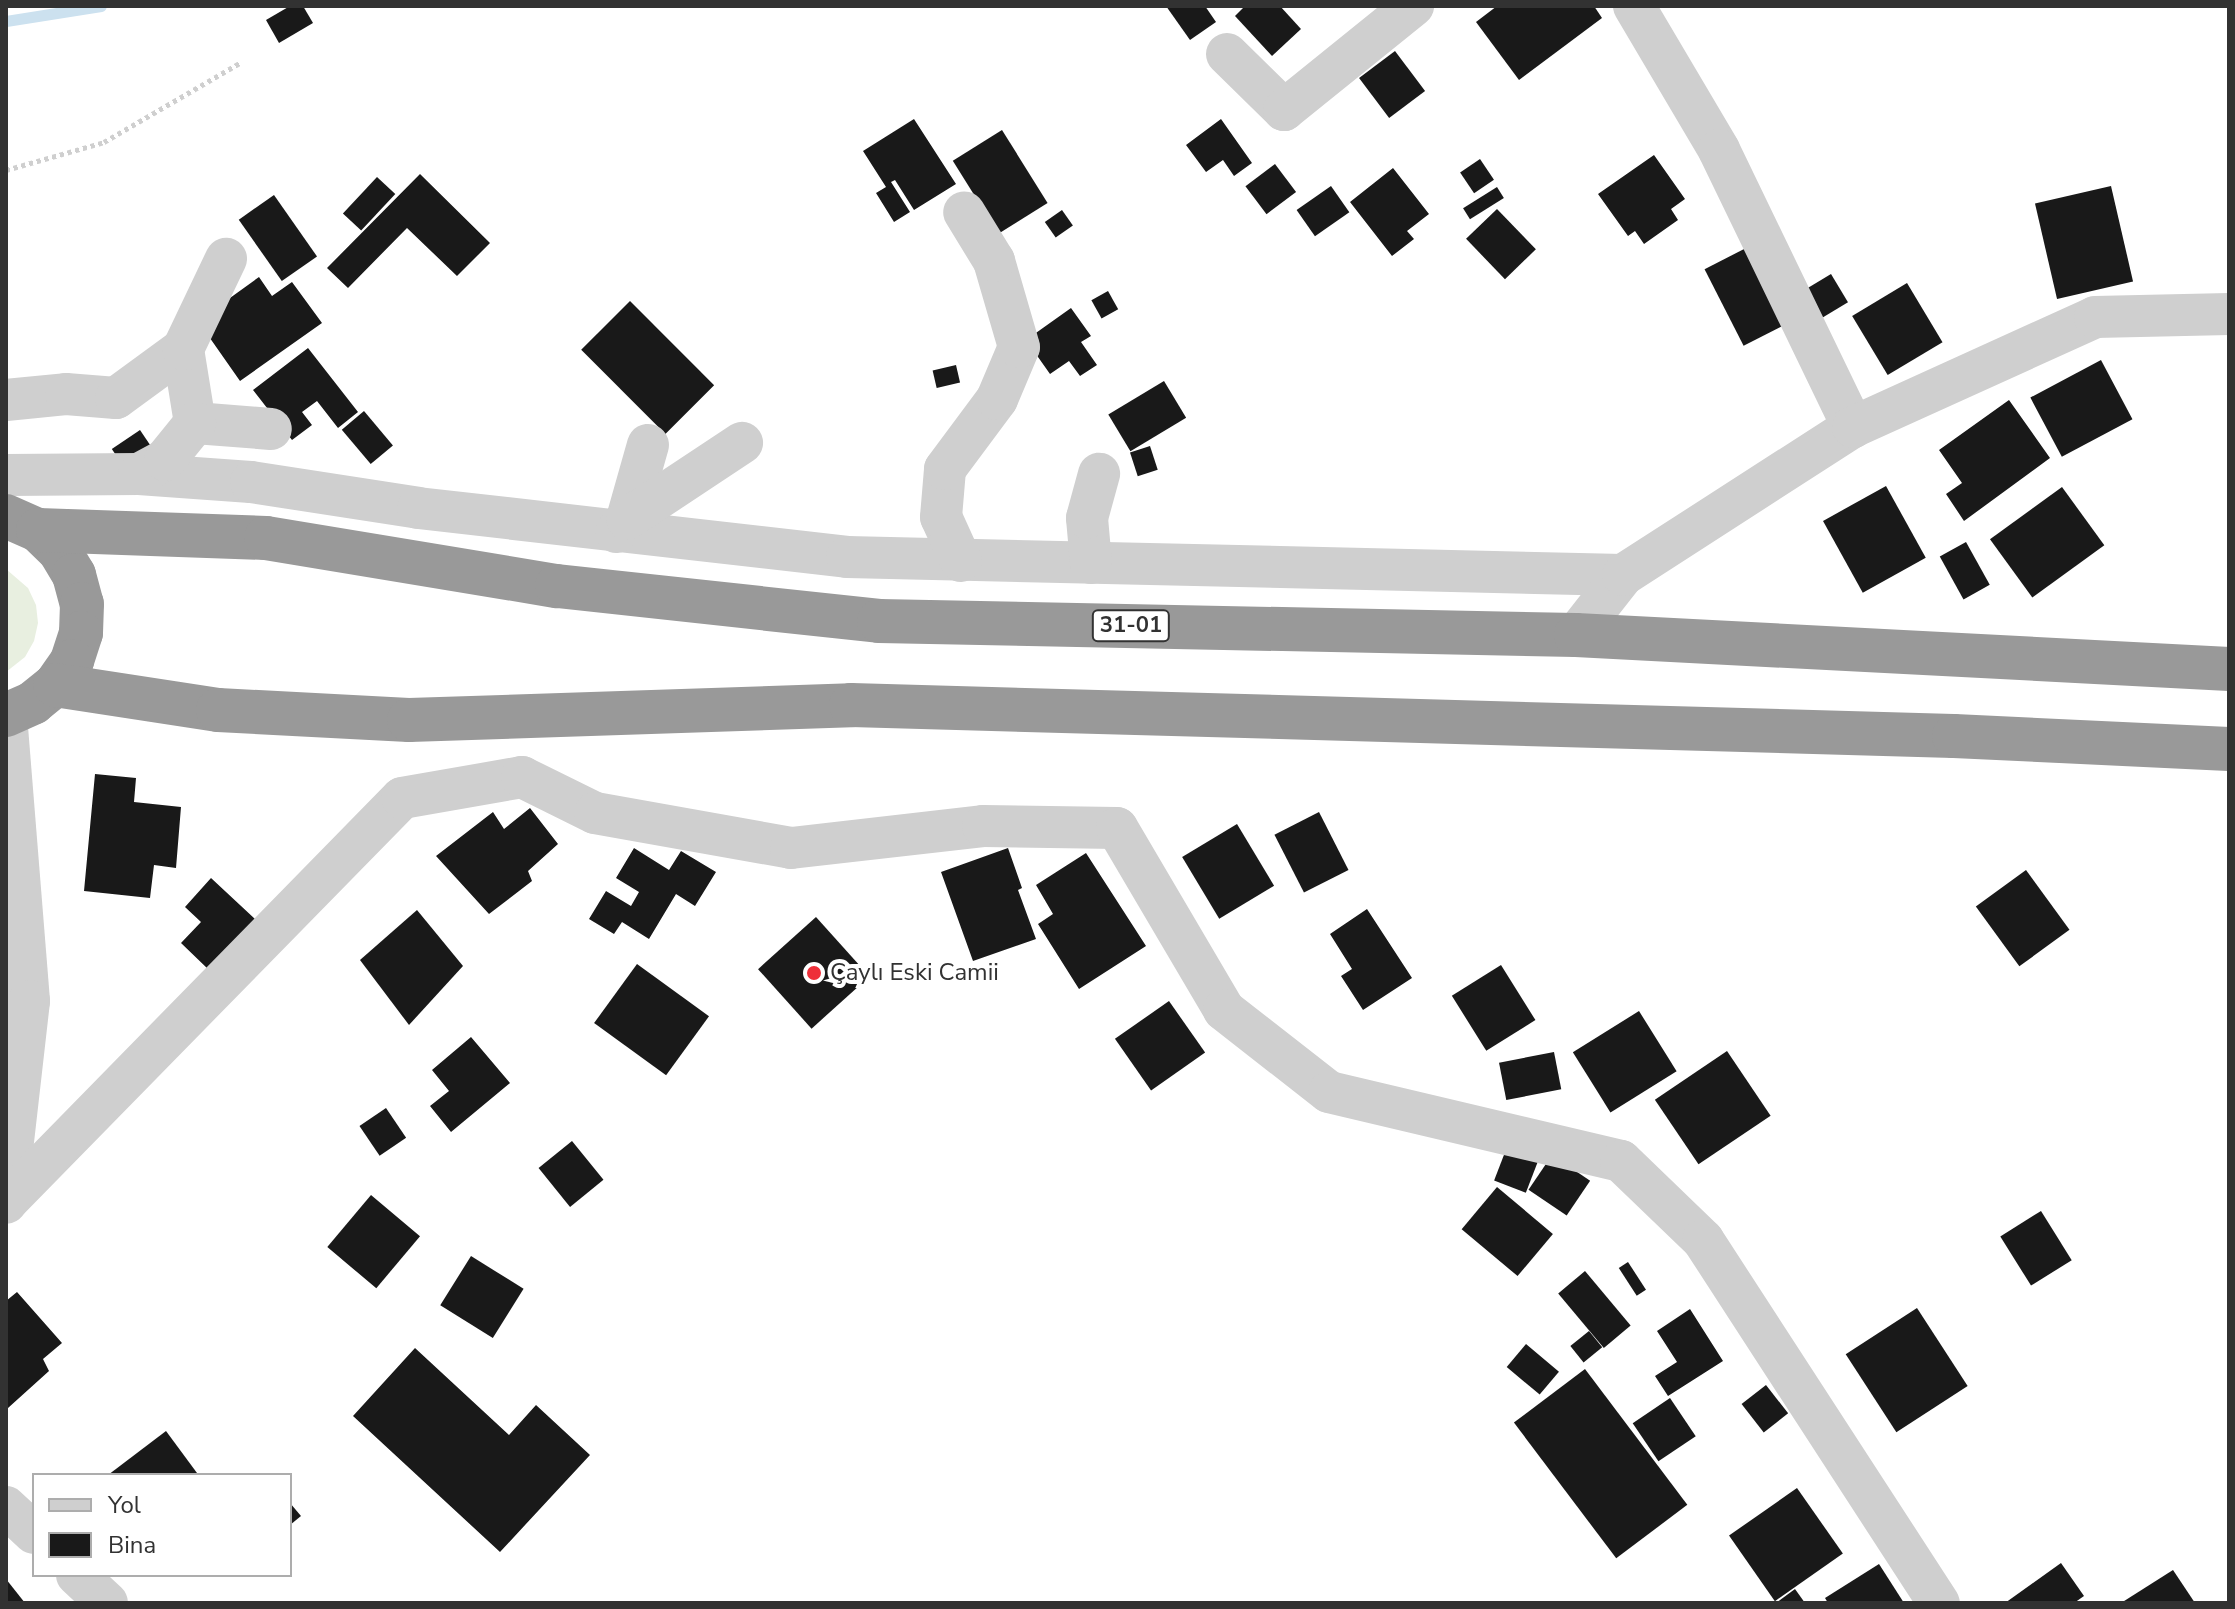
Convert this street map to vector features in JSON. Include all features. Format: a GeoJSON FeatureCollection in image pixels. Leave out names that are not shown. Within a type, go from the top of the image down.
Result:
{"type":"FeatureCollection","features":[{"type":"Feature","properties":{"kind":"highway","name":"31-01"},"geometry":{"type":"LineString","coordinates":[[22,523],[266,538],[557,586],[879,621],[1576,635],[2229,669]]}},
{"type":"Feature","properties":{"kind":"highway"},"geometry":{"type":"LineString","coordinates":[[6,715],[33,703],[55,685],[77,647],[82,604],[74,575],[59,550],[22,523]]}},
{"type":"Feature","properties":{"kind":"highway"},"geometry":{"type":"LineString","coordinates":[[55,685],[218,710],[409,720],[851,705],[1954,736],[2229,749]]}},
{"type":"Feature","properties":{"kind":"street"},"geometry":{"type":"LineString","coordinates":[[1227,54],[1284,110],[1413,6]]}},
{"type":"Feature","properties":{"kind":"street"},"geometry":{"type":"LineString","coordinates":[[1634,6],[1719,150],[1853,427]]}},
{"type":"Feature","properties":{"kind":"street"},"geometry":{"type":"LineString","coordinates":[[961,561],[941,517],[945,469],[997,399],[1019,347],[994,261],[964,212]]}},
{"type":"Feature","properties":{"kind":"street"},"geometry":{"type":"LineString","coordinates":[[6,400],[66,394],[116,398],[183,349],[226,259]]}},
{"type":"Feature","properties":{"kind":"street"},"geometry":{"type":"LineString","coordinates":[[1576,635],[1623,575],[1853,427],[2095,317],[2229,314]]}},
{"type":"Feature","properties":{"kind":"street"},"geometry":{"type":"LineString","coordinates":[[139,474],[165,460],[195,423],[183,349]]}},
{"type":"Feature","properties":{"kind":"street"},"geometry":{"type":"LineString","coordinates":[[195,423],[271,429]]}},
{"type":"Feature","properties":{"kind":"street"},"geometry":{"type":"LineString","coordinates":[[622,525],[742,443]]}},
{"type":"Feature","properties":{"kind":"street"},"geometry":{"type":"LineString","coordinates":[[622,525],[648,445]]}},
{"type":"Feature","properties":{"kind":"street"},"geometry":{"type":"LineString","coordinates":[[6,475],[139,474],[251,482],[418,508],[622,525],[847,557],[1623,575]]}},
{"type":"Feature","properties":{"kind":"street"},"geometry":{"type":"LineString","coordinates":[[1091,563],[1087,518],[1099,474]]}},
{"type":"Feature","properties":{"kind":"street"},"geometry":{"type":"LineString","coordinates":[[6,715],[29,1001],[8,1201]]}},
{"type":"Feature","properties":{"kind":"street"},"geometry":{"type":"LineString","coordinates":[[8,1201],[402,798],[522,777],[595,813],[791,848],[983,826],[1117,828],[1224,1010],[1329,1092],[1621,1161],[1703,1240],[1939,1603]]}},
{"type":"Feature","properties":{"kind":"street"},"geometry":{"type":"LineString","coordinates":[[6,1507],[32,1531]]}},
{"type":"Feature","properties":{"kind":"street"},"geometry":{"type":"LineString","coordinates":[[79,1577],[107,1603]]}},
{"type":"Feature","properties":{"kind":"path"},"geometry":{"type":"LineString","coordinates":[[6,170],[104,142],[240,63]]}},
{"type":"Feature","properties":{"kind":"green space"},"geometry":{"type":"Polygon","coordinates":[[[6,569],[28,588],[36,605],[38,623],[34,641],[25,657],[6,672],[6,569]]]}},
{"type":"Feature","properties":{"kind":"building"},"geometry":{"type":"Polygon","coordinates":[[[290,6],[303,6],[313,23],[279,43],[266,20],[290,6]]]}},
{"type":"Feature","properties":{"kind":"building"},"geometry":{"type":"Polygon","coordinates":[[[1166,6],[1205,6],[1216,22],[1190,40],[1166,6]]]}},
{"type":"Feature","properties":{"kind":"building"},"geometry":{"type":"Polygon","coordinates":[[[1245,6],[1280,6],[1301,29],[1272,56],[1235,16],[1245,6]]]}},
{"type":"Feature","properties":{"kind":"building"},"geometry":{"type":"Polygon","coordinates":[[[1497,6],[1594,6],[1602,18],[1519,80],[1476,22],[1497,6]]]}},
{"type":"Feature","properties":{"kind":"building"},"geometry":{"type":"Polygon","coordinates":[[[1395,51],[1425,91],[1389,118],[1359,78],[1395,51]]]}},
{"type":"Feature","properties":{"kind":"building"},"geometry":{"type":"Polygon","coordinates":[[[914,119],[956,184],[914,210],[895,180],[891,182],[910,212],[894,222],[876,193],[886,187],[863,151],[914,119]]]}},
{"type":"Feature","properties":{"kind":"building"},"geometry":{"type":"Polygon","coordinates":[[[1221,119],[1252,163],[1234,176],[1223,160],[1206,172],[1186,145],[1221,119]]]}},
{"type":"Feature","properties":{"kind":"building"},"geometry":{"type":"Polygon","coordinates":[[[1002,130],[1048,203],[998,234],[953,161],[1002,130]]]}},
{"type":"Feature","properties":{"kind":"building"},"geometry":{"type":"Polygon","coordinates":[[[1654,155],[1685,199],[1671,209],[1678,220],[1644,244],[1635,231],[1628,236],[1598,194],[1654,155]]]}},
{"type":"Feature","properties":{"kind":"building"},"geometry":{"type":"Polygon","coordinates":[[[1480,159],[1494,180],[1474,193],[1460,172],[1480,159]]]}},
{"type":"Feature","properties":{"kind":"building"},"geometry":{"type":"Polygon","coordinates":[[[1275,164],[1296,192],[1267,214],[1245,186],[1275,164]]]}},
{"type":"Feature","properties":{"kind":"building"},"geometry":{"type":"Polygon","coordinates":[[[1393,168],[1429,214],[1407,231],[1414,239],[1392,256],[1350,202],[1393,168]]]}},
{"type":"Feature","properties":{"kind":"building"},"geometry":{"type":"Polygon","coordinates":[[[420,174],[490,243],[457,276],[407,228],[348,288],[327,268],[420,174]]]}},
{"type":"Feature","properties":{"kind":"building"},"geometry":{"type":"Polygon","coordinates":[[[377,177],[395,194],[361,231],[343,214],[377,177]]]}},
{"type":"Feature","properties":{"kind":"building"},"geometry":{"type":"Polygon","coordinates":[[[1331,186],[1349,212],[1315,236],[1297,210],[1331,186]]]}},
{"type":"Feature","properties":{"kind":"building"},"geometry":{"type":"Polygon","coordinates":[[[2111,186],[2133,281],[2057,299],[2035,204],[2111,186]]]}},
{"type":"Feature","properties":{"kind":"building"},"geometry":{"type":"Polygon","coordinates":[[[1497,187],[1504,198],[1470,219],[1463,208],[1497,187]]]}},
{"type":"Feature","properties":{"kind":"building"},"geometry":{"type":"Polygon","coordinates":[[[274,195],[317,256],[282,281],[239,220],[274,195]]]}},
{"type":"Feature","properties":{"kind":"building"},"geometry":{"type":"Polygon","coordinates":[[[1497,209],[1536,249],[1505,279],[1466,239],[1497,209]]]}},
{"type":"Feature","properties":{"kind":"building"},"geometry":{"type":"Polygon","coordinates":[[[1062,210],[1073,226],[1056,238],[1045,222],[1062,210]]]}},
{"type":"Feature","properties":{"kind":"building"},"geometry":{"type":"Polygon","coordinates":[[[1750,246],[1789,323],[1744,346],[1705,269],[1750,246]]]}},
{"type":"Feature","properties":{"kind":"building"},"geometry":{"type":"Polygon","coordinates":[[[1831,274],[1848,302],[1821,318],[1804,290],[1831,274]]]}},
{"type":"Feature","properties":{"kind":"building"},"geometry":{"type":"Polygon","coordinates":[[[259,277],[272,296],[292,282],[322,323],[240,381],[198,321],[259,277]]]}},
{"type":"Feature","properties":{"kind":"building"},"geometry":{"type":"Polygon","coordinates":[[[1907,283],[1943,342],[1888,375],[1852,316],[1907,283]]]}},
{"type":"Feature","properties":{"kind":"building"},"geometry":{"type":"Polygon","coordinates":[[[1108,291],[1118,309],[1102,319],[1091,300],[1108,291]]]}},
{"type":"Feature","properties":{"kind":"building"},"geometry":{"type":"Polygon","coordinates":[[[630,301],[714,385],[665,434],[581,350],[630,301]]]}},
{"type":"Feature","properties":{"kind":"building"},"geometry":{"type":"Polygon","coordinates":[[[1071,308],[1091,336],[1081,342],[1097,365],[1080,376],[1069,361],[1050,374],[1026,340],[1071,308]]]}},
{"type":"Feature","properties":{"kind":"building"},"geometry":{"type":"Polygon","coordinates":[[[308,348],[358,412],[338,428],[317,401],[302,412],[312,425],[292,440],[253,390],[308,348]]]}},
{"type":"Feature","properties":{"kind":"building"},"geometry":{"type":"Polygon","coordinates":[[[2101,360],[2132,419],[2062,457],[2030,398],[2101,360]]]}},
{"type":"Feature","properties":{"kind":"building"},"geometry":{"type":"Polygon","coordinates":[[[956,365],[960,383],[937,388],[933,370],[956,365]]]}},
{"type":"Feature","properties":{"kind":"building"},"geometry":{"type":"Polygon","coordinates":[[[1164,381],[1186,418],[1130,451],[1108,414],[1164,381]]]}},
{"type":"Feature","properties":{"kind":"building"},"geometry":{"type":"Polygon","coordinates":[[[2009,400],[2050,458],[1964,521],[1946,494],[1962,483],[1939,450],[2009,400]]]}},
{"type":"Feature","properties":{"kind":"building"},"geometry":{"type":"Polygon","coordinates":[[[364,411],[393,445],[371,464],[342,430],[364,411]]]}},
{"type":"Feature","properties":{"kind":"building"},"geometry":{"type":"Polygon","coordinates":[[[140,430],[152,448],[124,467],[112,449],[140,430]]]}},
{"type":"Feature","properties":{"kind":"building"},"geometry":{"type":"Polygon","coordinates":[[[1150,446],[1158,470],[1138,476],[1130,452],[1150,446]]]}},
{"type":"Feature","properties":{"kind":"building"},"geometry":{"type":"Polygon","coordinates":[[[1886,486],[1926,558],[1863,593],[1823,521],[1886,486]]]}},
{"type":"Feature","properties":{"kind":"building"},"geometry":{"type":"Polygon","coordinates":[[[2062,487],[2104,545],[2032,598],[1990,539],[2062,487]]]}},
{"type":"Feature","properties":{"kind":"building"},"geometry":{"type":"Polygon","coordinates":[[[1966,542],[1990,585],[1964,599],[1940,557],[1966,542]]]}},
{"type":"Feature","properties":{"kind":"building"},"geometry":{"type":"Polygon","coordinates":[[[95,774],[136,778],[134,802],[181,807],[176,868],[154,865],[150,898],[84,891],[95,774]]]}},
{"type":"Feature","properties":{"kind":"building"},"geometry":{"type":"Polygon","coordinates":[[[530,808],[558,844],[528,871],[532,881],[489,914],[436,856],[493,812],[504,829],[530,808]]]}},
{"type":"Feature","properties":{"kind":"building"},"geometry":{"type":"Polygon","coordinates":[[[1319,812],[1349,870],[1304,893],[1274,835],[1319,812]]]}},
{"type":"Feature","properties":{"kind":"building"},"geometry":{"type":"Polygon","coordinates":[[[1237,824],[1274,886],[1219,919],[1182,857],[1237,824]]]}},
{"type":"Feature","properties":{"kind":"building"},"geometry":{"type":"Polygon","coordinates":[[[634,848],[669,870],[681,851],[716,872],[695,906],[676,894],[649,939],[622,922],[614,934],[589,919],[606,891],[631,906],[639,892],[616,878],[634,848]]]}},
{"type":"Feature","properties":{"kind":"building"},"geometry":{"type":"Polygon","coordinates":[[[1008,848],[1022,888],[1018,890],[1036,939],[973,961],[941,872],[1008,848]]]}},
{"type":"Feature","properties":{"kind":"building"},"geometry":{"type":"Polygon","coordinates":[[[1086,853],[1146,946],[1079,989],[1038,924],[1053,914],[1036,885],[1086,853]]]}},
{"type":"Feature","properties":{"kind":"building"},"geometry":{"type":"Polygon","coordinates":[[[2026,870],[2069,930],[2019,966],[1976,906],[2026,870]]]}},
{"type":"Feature","properties":{"kind":"building"},"geometry":{"type":"Polygon","coordinates":[[[211,878],[255,919],[209,970],[181,943],[201,922],[185,907],[211,878]]]}},
{"type":"Feature","properties":{"kind":"building"},"geometry":{"type":"Polygon","coordinates":[[[1367,909],[1412,978],[1363,1010],[1341,976],[1352,969],[1330,934],[1367,909]]]}},
{"type":"Feature","properties":{"kind":"building"},"geometry":{"type":"Polygon","coordinates":[[[417,910],[463,966],[409,1025],[360,960],[417,910]]]}},
{"type":"Feature","properties":{"kind":"building","name":"Çaylı Eski Camii"},"geometry":{"type":"Polygon","coordinates":[[[816,917],[870,976],[812,1029],[758,969],[816,917]]]}},
{"type":"Feature","properties":{"kind":"building"},"geometry":{"type":"Polygon","coordinates":[[[637,964],[709,1016],[666,1075],[594,1023],[637,964]]]}},
{"type":"Feature","properties":{"kind":"building"},"geometry":{"type":"Polygon","coordinates":[[[1501,965],[1535,1020],[1486,1051],[1452,996],[1501,965]]]}},
{"type":"Feature","properties":{"kind":"building"},"geometry":{"type":"Polygon","coordinates":[[[1169,1001],[1205,1053],[1151,1090],[1115,1039],[1169,1001]]]}},
{"type":"Feature","properties":{"kind":"building"},"geometry":{"type":"Polygon","coordinates":[[[1639,1011],[1677,1071],[1610,1113],[1573,1052],[1639,1011]]]}},
{"type":"Feature","properties":{"kind":"building"},"geometry":{"type":"Polygon","coordinates":[[[471,1037],[510,1083],[451,1132],[430,1106],[449,1091],[432,1070],[471,1037]]]}},
{"type":"Feature","properties":{"kind":"building"},"geometry":{"type":"Polygon","coordinates":[[[1727,1051],[1771,1116],[1698,1164],[1655,1100],[1727,1051]]]}},
{"type":"Feature","properties":{"kind":"building"},"geometry":{"type":"Polygon","coordinates":[[[1554,1052],[1561,1089],[1506,1100],[1499,1063],[1554,1052]]]}},
{"type":"Feature","properties":{"kind":"building"},"geometry":{"type":"Polygon","coordinates":[[[386,1108],[406,1138],[380,1156],[359,1126],[386,1108]]]}},
{"type":"Feature","properties":{"kind":"building"},"geometry":{"type":"Polygon","coordinates":[[[572,1141],[603,1180],[570,1207],[539,1168],[572,1141]]]}},
{"type":"Feature","properties":{"kind":"building"},"geometry":{"type":"Polygon","coordinates":[[[1507,1147],[1539,1159],[1526,1193],[1494,1181],[1507,1147]]]}},
{"type":"Feature","properties":{"kind":"building"},"geometry":{"type":"Polygon","coordinates":[[[1552,1155],[1590,1181],[1567,1216],[1529,1190],[1552,1155]]]}},
{"type":"Feature","properties":{"kind":"building"},"geometry":{"type":"Polygon","coordinates":[[[1497,1187],[1553,1234],[1518,1276],[1462,1229],[1497,1187]]]}},
{"type":"Feature","properties":{"kind":"building"},"geometry":{"type":"Polygon","coordinates":[[[371,1195],[420,1236],[376,1288],[327,1247],[371,1195]]]}},
{"type":"Feature","properties":{"kind":"building"},"geometry":{"type":"Polygon","coordinates":[[[2041,1211],[2072,1260],[2031,1286],[2000,1236],[2041,1211]]]}},
{"type":"Feature","properties":{"kind":"building"},"geometry":{"type":"Polygon","coordinates":[[[471,1256],[524,1289],[493,1338],[440,1305],[471,1256]]]}},
{"type":"Feature","properties":{"kind":"building"},"geometry":{"type":"Polygon","coordinates":[[[1628,1262],[1646,1290],[1637,1296],[1619,1268],[1628,1262]]]}},
{"type":"Feature","properties":{"kind":"building"},"geometry":{"type":"Polygon","coordinates":[[[1585,1271],[1631,1325],[1604,1348],[1558,1293],[1585,1271]]]}},
{"type":"Feature","properties":{"kind":"building"},"geometry":{"type":"Polygon","coordinates":[[[17,1292],[62,1343],[43,1359],[49,1371],[8,1408],[6,1301],[17,1292]]]}},
{"type":"Feature","properties":{"kind":"building"},"geometry":{"type":"Polygon","coordinates":[[[1917,1308],[1968,1386],[1896,1432],[1846,1354],[1917,1308]]]}},
{"type":"Feature","properties":{"kind":"building"},"geometry":{"type":"Polygon","coordinates":[[[1690,1309],[1723,1361],[1668,1396],[1655,1376],[1677,1362],[1657,1331],[1690,1309]]]}},
{"type":"Feature","properties":{"kind":"building"},"geometry":{"type":"Polygon","coordinates":[[[1589,1331],[1602,1347],[1584,1362],[1570,1346],[1589,1331]]]}},
{"type":"Feature","properties":{"kind":"building"},"geometry":{"type":"Polygon","coordinates":[[[1526,1344],[1559,1372],[1540,1395],[1507,1367],[1526,1344]]]}},
{"type":"Feature","properties":{"kind":"building"},"geometry":{"type":"Polygon","coordinates":[[[415,1348],[509,1435],[536,1405],[590,1455],[500,1552],[353,1416],[415,1348]]]}},
{"type":"Feature","properties":{"kind":"building"},"geometry":{"type":"Polygon","coordinates":[[[1585,1369],[1687,1505],[1616,1558],[1514,1423],[1585,1369]]]}},
{"type":"Feature","properties":{"kind":"building"},"geometry":{"type":"Polygon","coordinates":[[[1766,1385],[1788,1413],[1764,1432],[1742,1404],[1766,1385]]]}},
{"type":"Feature","properties":{"kind":"building"},"geometry":{"type":"Polygon","coordinates":[[[1670,1398],[1696,1436],[1658,1461],[1633,1423],[1670,1398]]]}},
{"type":"Feature","properties":{"kind":"building"},"geometry":{"type":"Polygon","coordinates":[[[166,1431],[197,1473],[111,1473],[166,1431]]]}},
{"type":"Feature","properties":{"kind":"building"},"geometry":{"type":"Polygon","coordinates":[[[1797,1488],[1843,1554],[1775,1601],[1729,1536],[1797,1488]]]}},
{"type":"Feature","properties":{"kind":"building"},"geometry":{"type":"Polygon","coordinates":[[[292,1505],[301,1516],[292,1523],[292,1505]]]}},
{"type":"Feature","properties":{"kind":"building"},"geometry":{"type":"Polygon","coordinates":[[[2061,1563],[2084,1596],[2074,1603],[2005,1603],[2061,1563]]]}},
{"type":"Feature","properties":{"kind":"building"},"geometry":{"type":"Polygon","coordinates":[[[1879,1564],[1904,1603],[1828,1603],[1825,1598],[1879,1564]]]}},
{"type":"Feature","properties":{"kind":"building"},"geometry":{"type":"Polygon","coordinates":[[[2173,1570],[2195,1603],[2121,1603],[2173,1570]]]}},
{"type":"Feature","properties":{"kind":"building"},"geometry":{"type":"Polygon","coordinates":[[[6,1579],[25,1603],[6,1603],[6,1579]]]}},
{"type":"Feature","properties":{"kind":"building"},"geometry":{"type":"Polygon","coordinates":[[[1795,1589],[1805,1603],[1776,1603],[1795,1589]]]}},
{"type":"Feature","properties":{"kind":"waterway"},"geometry":{"type":"LineString","coordinates":[[6,21],[101,6]]}},
{"type":"Feature","properties":{"kind":"place","name":"Çaylı Eski Camii"},"geometry":{"type":"Point","coordinates":[814,973]}}]}
